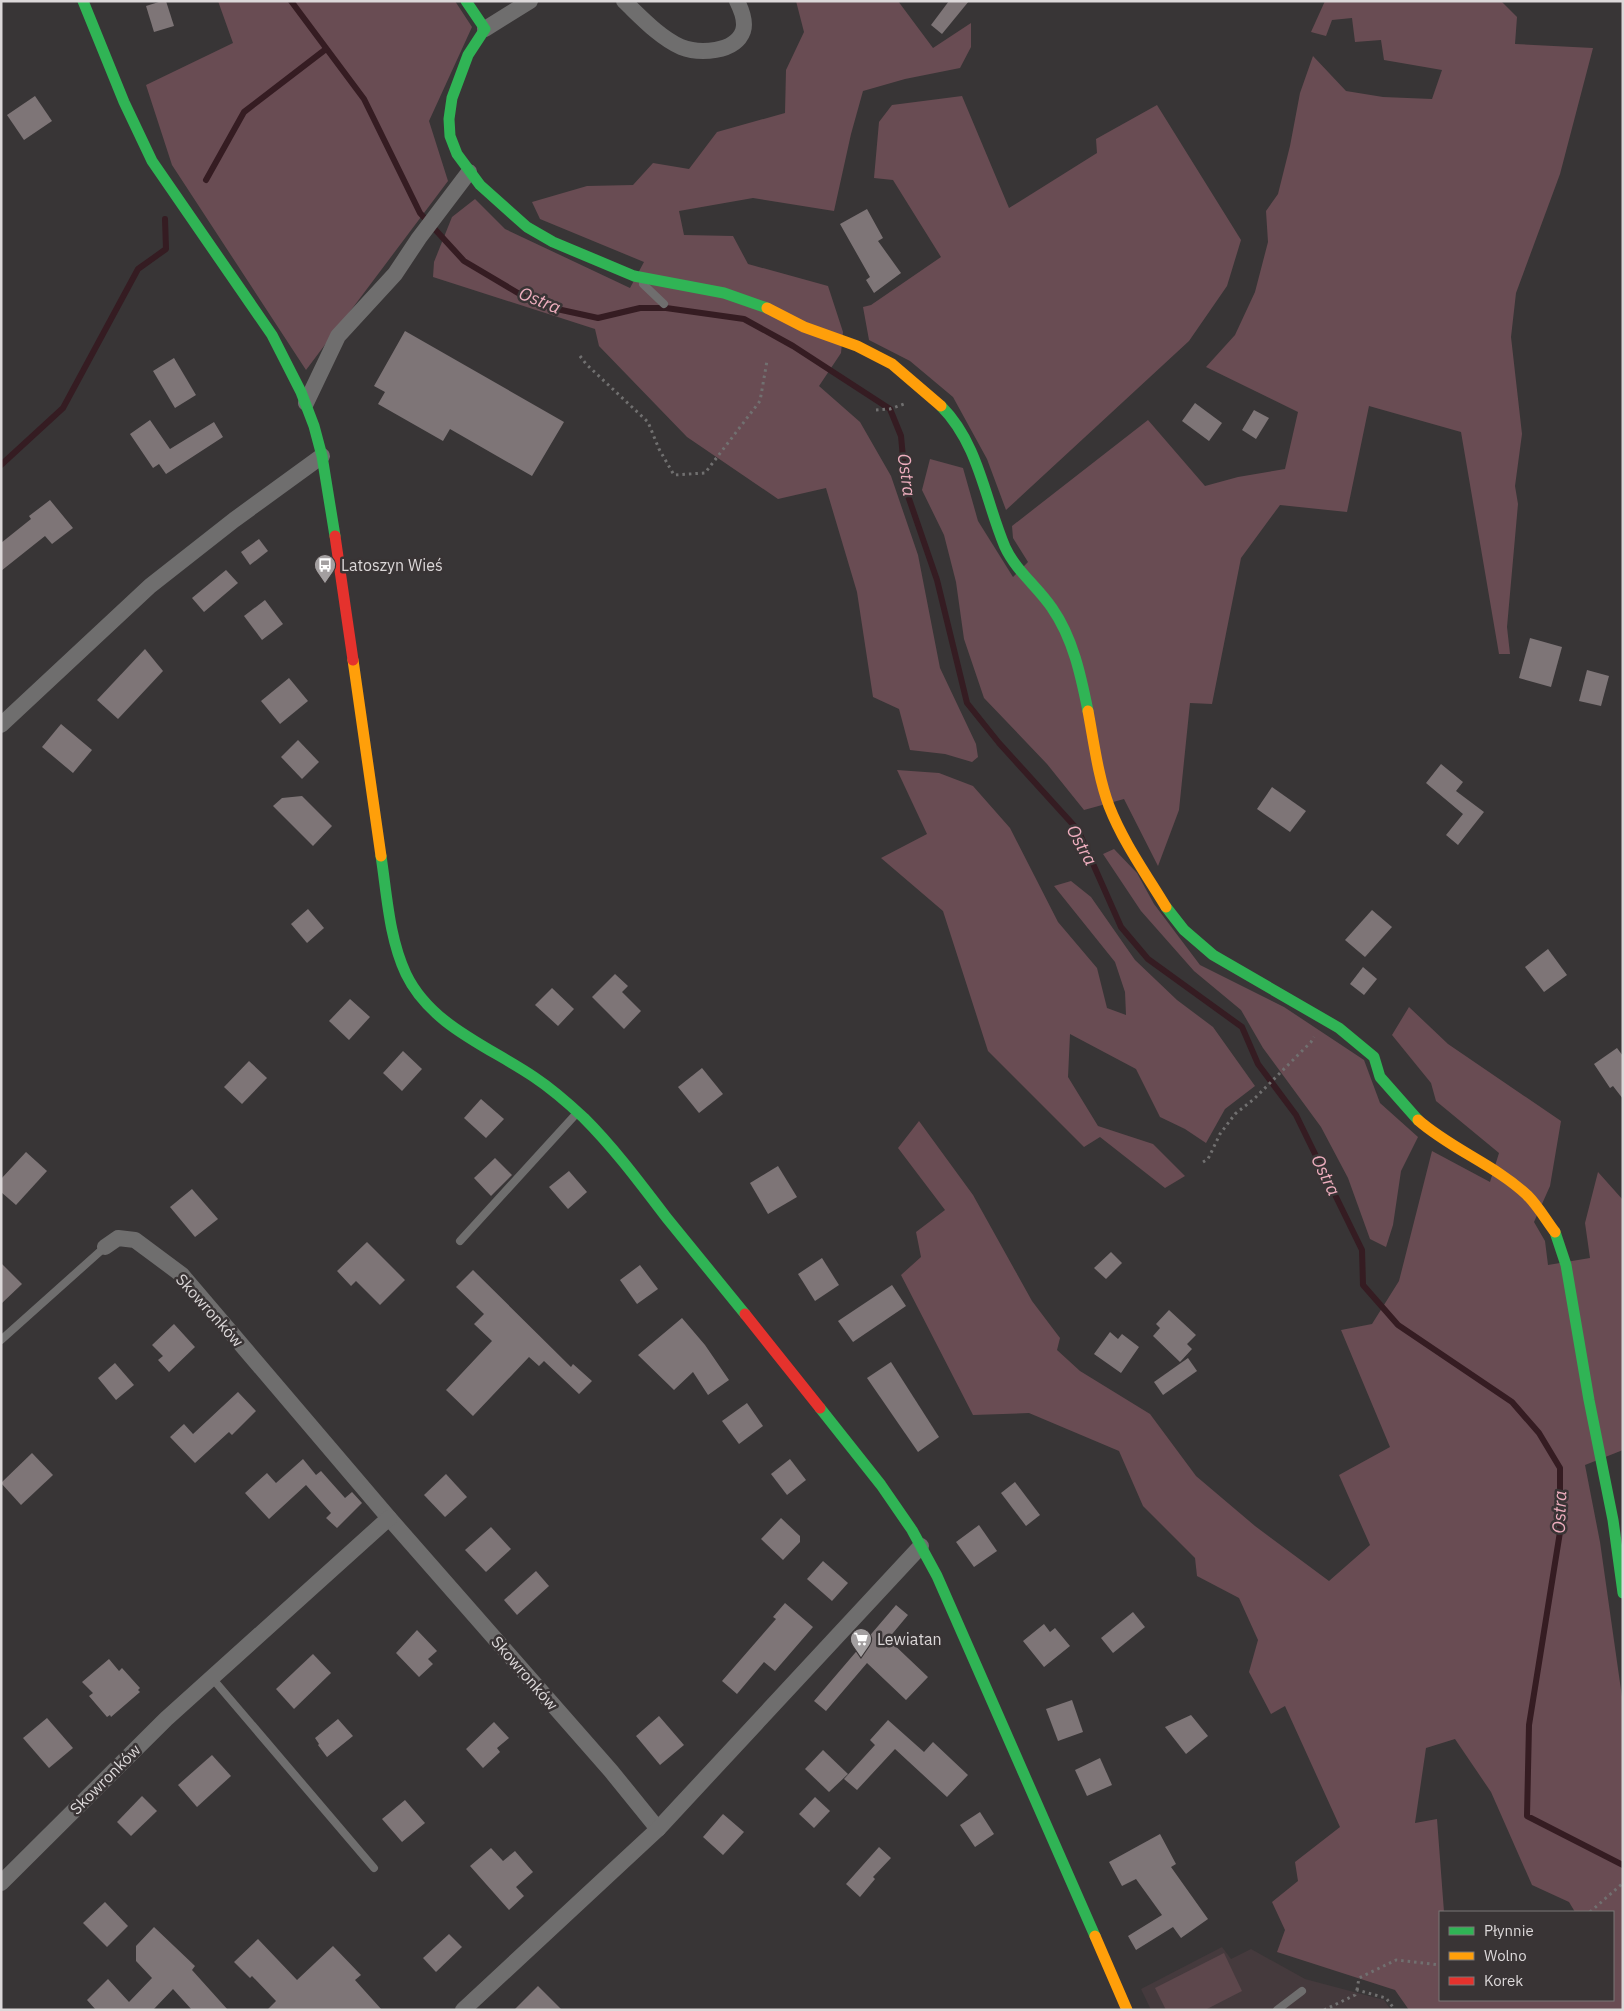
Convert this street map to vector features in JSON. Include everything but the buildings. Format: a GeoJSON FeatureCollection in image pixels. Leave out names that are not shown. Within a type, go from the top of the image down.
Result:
{"type":"FeatureCollection","features":[{"type":"Feature","properties":{"kind":"street"},"geometry":{"type":"LineString","coordinates":[[83,1],[114,80],[152,161],[272,335],[306,404],[322,456],[391,922],[401,962],[414,988],[437,1014],[456,1029],[535,1077],[578,1113],[646,1192],[881,1485],[921,1546],[937,1576],[1127,2010]]}},
{"type":"Feature","properties":{"kind":"street"},"geometry":{"type":"LineString","coordinates":[[466,1],[485,30]]}},
{"type":"Feature","properties":{"kind":"street"},"geometry":{"type":"LineString","coordinates":[[530,1],[485,30],[468,55],[452,98],[449,119],[450,136],[457,154],[480,185],[527,227],[553,242],[634,276],[724,293],[743,299],[767,308],[804,327],[857,346],[892,364],[943,408],[957,426],[978,466],[1006,549],[1028,581],[1051,606],[1062,624],[1081,674],[1109,805],[1119,829],[1170,913],[1199,944],[1228,965],[1339,1028],[1374,1057],[1380,1077],[1422,1124],[1493,1170],[1526,1194],[1537,1206],[1555,1233],[1566,1265],[1589,1400],[1613,1520],[1623,1593]]}},
{"type":"Feature","properties":{"kind":"street"},"geometry":{"type":"LineString","coordinates":[[624,1],[668,40],[683,48],[702,50],[719,49],[734,43],[743,31],[743,19],[737,1]]}},
{"type":"Feature","properties":{"kind":"street"},"geometry":{"type":"LineString","coordinates":[[306,404],[338,336],[346,325],[395,274],[419,238],[470,172]]}},
{"type":"Feature","properties":{"kind":"street"},"geometry":{"type":"LineString","coordinates":[[1,725],[150,586],[234,520],[322,456]]}},
{"type":"Feature","properties":{"kind":"street","name":"Skowronków"},"geometry":{"type":"LineString","coordinates":[[105,1247],[118,1238],[135,1240],[182,1275],[389,1518],[611,1771],[658,1829]]}},
{"type":"Feature","properties":{"kind":"street","name":"Skowronków"},"geometry":{"type":"LineString","coordinates":[[1,1883],[166,1719],[389,1518]]}},
{"type":"Feature","properties":{"kind":"street"},"geometry":{"type":"LineString","coordinates":[[463,2010],[658,1829],[921,1546]]}},
{"type":"Feature","properties":{"kind":"lane"},"geometry":{"type":"LineString","coordinates":[[634,276],[664,304]]}},
{"type":"Feature","properties":{"kind":"lane"},"geometry":{"type":"LineString","coordinates":[[460,1241],[578,1113]]}},
{"type":"Feature","properties":{"kind":"lane","name":"Skowronków"},"geometry":{"type":"LineString","coordinates":[[1,1340],[105,1247]]}},
{"type":"Feature","properties":{"kind":"lane"},"geometry":{"type":"LineString","coordinates":[[212,1678],[374,1868]]}},
{"type":"Feature","properties":{"kind":"lane"},"geometry":{"type":"LineString","coordinates":[[1277,2010],[1302,1991]]}},
{"type":"Feature","properties":{"kind":"path"},"geometry":{"type":"LineString","coordinates":[[580,356],[586,364],[648,422],[659,449],[674,475],[705,473],[760,401],[767,361]]}},
{"type":"Feature","properties":{"kind":"path"},"geometry":{"type":"LineString","coordinates":[[876,410],[899,406]]}},
{"type":"Feature","properties":{"kind":"path"},"geometry":{"type":"LineString","coordinates":[[1203,1162],[1208,1159],[1220,1134],[1235,1114],[1254,1099],[1311,1042],[1323,1020]]}},
{"type":"Feature","properties":{"kind":"path"},"geometry":{"type":"LineString","coordinates":[[1591,1911],[1623,1883]]}},
{"type":"Feature","properties":{"kind":"path"},"geometry":{"type":"LineString","coordinates":[[1324,2010],[1355,1995],[1359,1978],[1396,1960],[1439,1965]]}},
{"type":"Feature","properties":{"kind":"path"},"geometry":{"type":"LineString","coordinates":[[1357,1990],[1386,1998],[1395,2010]]}},
{"type":"Feature","properties":{"kind":"shaded area"},"geometry":{"type":"Polygon","coordinates":[[[218,1],[455,1],[472,27],[429,121],[448,181],[306,370],[172,165],[146,85],[233,43],[218,1]]]}},
{"type":"Feature","properties":{"kind":"shaded area"},"geometry":{"type":"Polygon","coordinates":[[[796,1],[898,1],[933,48],[971,23],[971,47],[960,68],[905,79],[863,91],[851,134],[834,211],[753,198],[679,211],[684,235],[733,236],[748,264],[828,286],[843,332],[841,353],[819,386],[860,422],[891,476],[918,555],[940,668],[976,744],[978,757],[972,762],[945,754],[910,750],[899,709],[873,697],[857,592],[826,488],[778,499],[687,437],[599,346],[595,329],[433,277],[434,262],[452,217],[475,199],[505,229],[630,288],[644,262],[540,219],[532,202],[587,186],[633,185],[653,163],[689,169],[717,132],[785,113],[786,70],[804,32],[796,1]]]}},
{"type":"Feature","properties":{"kind":"shaded area"},"geometry":{"type":"Polygon","coordinates":[[[1325,1],[1501,1],[1517,17],[1515,44],[1593,48],[1560,174],[1516,293],[1511,337],[1522,434],[1515,486],[1518,504],[1507,627],[1510,654],[1499,654],[1461,432],[1369,406],[1347,512],[1280,505],[1241,558],[1212,704],[1190,703],[1179,810],[1158,866],[1124,799],[1084,810],[1047,764],[984,698],[964,639],[956,582],[944,535],[922,490],[930,459],[963,468],[978,521],[1013,577],[1028,562],[1013,538],[1012,526],[1148,420],[1205,486],[1238,477],[1285,469],[1298,412],[1206,367],[1235,335],[1255,292],[1268,242],[1266,211],[1278,194],[1290,146],[1300,93],[1313,56],[1346,91],[1383,97],[1432,99],[1442,70],[1384,60],[1381,40],[1355,42],[1352,18],[1332,20],[1326,36],[1311,32],[1325,1]]]}},
{"type":"Feature","properties":{"kind":"shaded area"},"geometry":{"type":"Polygon","coordinates":[[[962,96],[1009,208],[1097,153],[1096,139],[1157,105],[1241,240],[1227,286],[1189,341],[1006,510],[987,459],[953,397],[910,361],[869,340],[863,307],[871,305],[941,257],[893,180],[874,178],[879,122],[892,105],[962,96]]]}},
{"type":"Feature","properties":{"kind":"shaded area"},"geometry":{"type":"Polygon","coordinates":[[[897,770],[939,773],[973,786],[1010,828],[1058,922],[1097,968],[1107,1008],[1126,1015],[1125,992],[1115,962],[1054,886],[1071,881],[1091,897],[1135,960],[1177,1000],[1213,1027],[1255,1086],[1225,1109],[1206,1143],[1185,1129],[1160,1117],[1136,1069],[1070,1034],[1068,1077],[1098,1126],[1153,1144],[1185,1176],[1165,1188],[1100,1137],[1084,1147],[988,1051],[943,911],[881,858],[927,834],[897,770]]]}},
{"type":"Feature","properties":{"kind":"shaded area"},"geometry":{"type":"Polygon","coordinates":[[[1114,849],[1137,873],[1154,904],[1200,965],[1284,1007],[1364,1060],[1380,1103],[1418,1137],[1401,1171],[1393,1225],[1386,1247],[1370,1239],[1348,1178],[1321,1127],[1263,1048],[1241,1010],[1194,971],[1141,911],[1103,854],[1114,849]]]}},
{"type":"Feature","properties":{"kind":"shaded area"},"geometry":{"type":"Polygon","coordinates":[[[1409,1007],[1448,1044],[1561,1121],[1550,1186],[1534,1222],[1545,1241],[1548,1265],[1590,1258],[1585,1223],[1598,1172],[1623,1200],[1623,1450],[1585,1465],[1600,1542],[1623,1704],[1623,2010],[1409,2010],[1395,1990],[1277,1952],[1285,1930],[1272,1902],[1298,1881],[1295,1862],[1340,1827],[1285,1706],[1271,1714],[1249,1672],[1258,1640],[1239,1598],[1197,1576],[1195,1558],[1143,1506],[1119,1451],[1029,1413],[973,1415],[901,1275],[921,1257],[916,1232],[945,1210],[898,1148],[919,1121],[973,1195],[1032,1301],[1060,1338],[1057,1350],[1080,1371],[1150,1414],[1196,1476],[1255,1526],[1329,1581],[1370,1545],[1339,1475],[1390,1447],[1341,1330],[1372,1324],[1399,1281],[1432,1151],[1490,1182],[1499,1153],[1436,1101],[1431,1083],[1392,1035],[1409,1007]],[[1455,1739],[1426,1748],[1415,1823],[1437,1819],[1444,1911],[1439,1911],[1439,2001],[1614,2001],[1614,1911],[1574,1911],[1569,1902],[1532,1885],[1491,1792],[1455,1739]]]}},
{"type":"Feature","properties":{"kind":"shaded area"},"geometry":{"type":"Polygon","coordinates":[[[1222,1947],[1231,1959],[1251,1949],[1305,1979],[1384,2000],[1391,2010],[1151,2010],[1141,1989],[1222,1947]]]}},
{"type":"Feature","properties":{"kind":"shaded area"},"geometry":{"type":"Polygon","coordinates":[[[1224,1953],[1242,1991],[1205,2010],[1166,2010],[1155,1988],[1224,1953]]]}},
{"type":"Feature","properties":{"kind":"waterway","name":"Ostra"},"geometry":{"type":"LineString","coordinates":[[291,1],[364,99],[420,213],[464,261],[528,299],[557,309],[598,318],[640,308],[666,308],[744,319],[793,346],[890,409],[901,436],[906,490],[937,580],[967,703],[999,743],[1078,830],[1121,927],[1148,959],[1242,1027],[1258,1064],[1296,1115],[1362,1250],[1363,1285],[1398,1325],[1512,1402],[1539,1433],[1560,1468],[1560,1532],[1529,1725],[1527,1816],[1623,1865]]}},
{"type":"Feature","properties":{"kind":"waterway"},"geometry":{"type":"LineString","coordinates":[[206,180],[244,112],[326,49]]}},
{"type":"Feature","properties":{"kind":"waterway"},"geometry":{"type":"LineString","coordinates":[[1,465],[63,408],[138,269],[166,249],[165,219]]}},
{"type":"Feature","properties":{"kind":"traffic: fast"},"geometry":{"type":"LineString","coordinates":[[83,1],[124,102],[152,161],[272,335],[301,392],[314,426],[322,456],[335,536]]}},
{"type":"Feature","properties":{"kind":"traffic: fast"},"geometry":{"type":"LineString","coordinates":[[466,1],[485,29],[468,55],[452,98],[449,119],[450,136],[457,154],[480,185],[527,227],[553,242],[634,276],[724,293],[767,308]]}},
{"type":"Feature","properties":{"kind":"traffic: fast"},"geometry":{"type":"LineString","coordinates":[[941,406],[954,421],[973,455],[1005,547],[1021,571],[1052,608],[1066,632],[1079,671],[1088,711]]}},
{"type":"Feature","properties":{"kind":"traffic: fast"},"geometry":{"type":"LineString","coordinates":[[381,856],[392,931],[400,960],[417,992],[430,1008],[446,1022],[541,1082],[584,1118],[637,1179],[745,1314]]}},
{"type":"Feature","properties":{"kind":"traffic: fast"},"geometry":{"type":"LineString","coordinates":[[1166,907],[1184,930],[1213,955],[1339,1028],[1374,1057],[1380,1077],[1418,1120]]}},
{"type":"Feature","properties":{"kind":"traffic: fast"},"geometry":{"type":"LineString","coordinates":[[1555,1232],[1566,1265],[1589,1400],[1613,1520],[1623,1593]]}},
{"type":"Feature","properties":{"kind":"traffic: fast"},"geometry":{"type":"LineString","coordinates":[[820,1408],[881,1485],[912,1530],[937,1576],[1095,1936]]}},
{"type":"Feature","properties":{"kind":"traffic: slow"},"geometry":{"type":"LineString","coordinates":[[767,308],[804,327],[857,346],[892,364],[941,406]]}},
{"type":"Feature","properties":{"kind":"traffic: slow"},"geometry":{"type":"LineString","coordinates":[[353,660],[381,856]]}},
{"type":"Feature","properties":{"kind":"traffic: slow"},"geometry":{"type":"LineString","coordinates":[[1088,711],[1099,771],[1109,806],[1128,845],[1166,907]]}},
{"type":"Feature","properties":{"kind":"traffic: slow"},"geometry":{"type":"LineString","coordinates":[[1418,1120],[1444,1140],[1514,1184],[1531,1199],[1555,1232]]}},
{"type":"Feature","properties":{"kind":"traffic: slow"},"geometry":{"type":"LineString","coordinates":[[1095,1936],[1127,2010]]}},
{"type":"Feature","properties":{"kind":"traffic: jam"},"geometry":{"type":"LineString","coordinates":[[335,536],[353,660]]}},
{"type":"Feature","properties":{"kind":"traffic: jam"},"geometry":{"type":"LineString","coordinates":[[745,1314],[820,1408]]}},
{"type":"Feature","properties":{"kind":"place","name":"Latoszyn Wieś"},"geometry":{"type":"Point","coordinates":[325,584]}},
{"type":"Feature","properties":{"kind":"place","name":"Lewiatan"},"geometry":{"type":"Point","coordinates":[861,1658]}}]}
